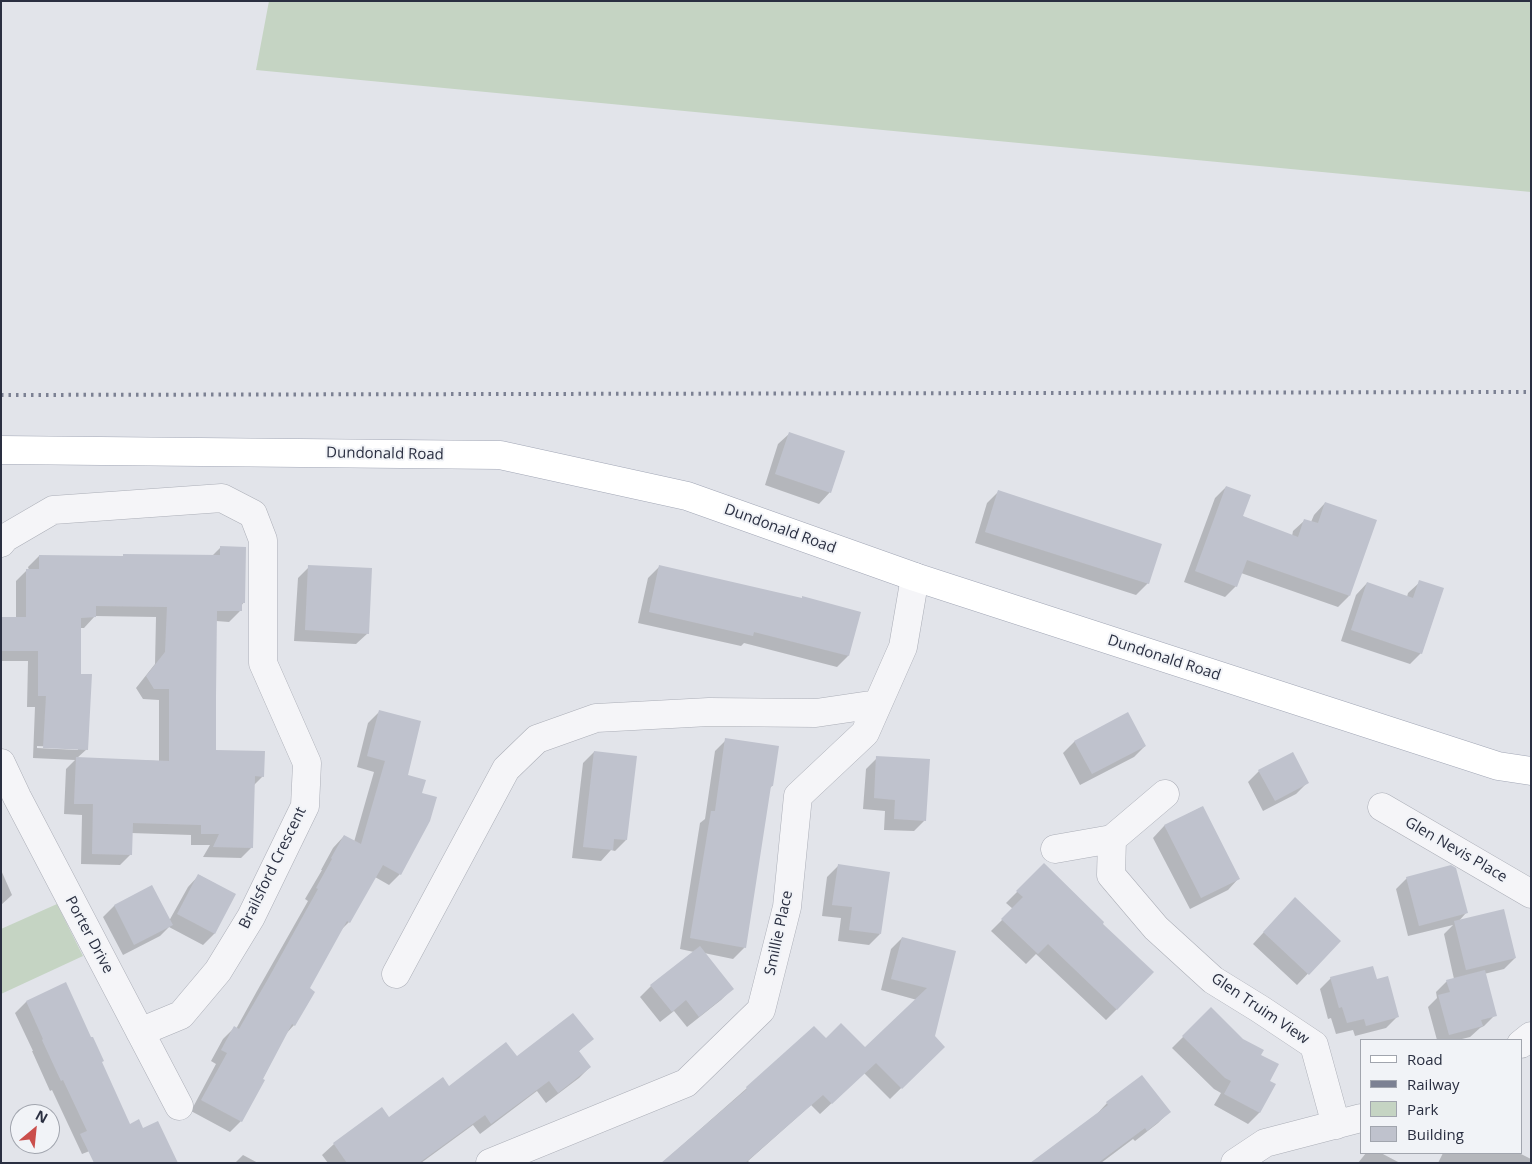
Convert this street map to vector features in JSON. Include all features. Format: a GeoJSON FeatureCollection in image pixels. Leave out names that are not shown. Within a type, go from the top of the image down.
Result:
{"type":"FeatureCollection","features":[{"type":"Feature","properties":{"kind":"main road","name":"Dundonald Road"},"geometry":{"type":"LineString","coordinates":[[1,450],[500,455],[687,496],[915,577],[1498,766],[1531,771]]}},
{"type":"Feature","properties":{"kind":"street","name":"Brailsford Crescent"},"geometry":{"type":"LineString","coordinates":[[1,543],[5,538],[53,510],[222,498],[253,514],[262,540],[263,663],[307,764],[305,806],[251,917],[218,971],[181,1015],[140,1032]]}},
{"type":"Feature","properties":{"kind":"street","name":"Smillie Place"},"geometry":{"type":"LineString","coordinates":[[490,1163],[686,1084],[761,1010],[787,907],[798,796],[865,733],[903,648],[915,577]]}},
{"type":"Feature","properties":{"kind":"street"},"geometry":{"type":"LineString","coordinates":[[396,974],[506,770],[537,739],[596,718],[709,712],[816,714],[878,704]]}},
{"type":"Feature","properties":{"kind":"street","name":"Porter Drive"},"geometry":{"type":"LineString","coordinates":[[1,763],[17,798],[179,1106]]}},
{"type":"Feature","properties":{"kind":"street"},"geometry":{"type":"LineString","coordinates":[[1055,849],[1112,839],[1165,794]]}},
{"type":"Feature","properties":{"kind":"street","name":"Glen Nevis Place"},"geometry":{"type":"LineString","coordinates":[[1382,807],[1531,894]]}},
{"type":"Feature","properties":{"kind":"street","name":"Glen Truim View"},"geometry":{"type":"LineString","coordinates":[[1112,839],[1111,875],[1156,928],[1213,980],[1260,1008],[1314,1045],[1348,1122]]}},
{"type":"Feature","properties":{"kind":"street"},"geometry":{"type":"LineString","coordinates":[[1236,1163],[1265,1143],[1348,1122]]}},
{"type":"Feature","properties":{"kind":"green space"},"geometry":{"type":"Polygon","coordinates":[[[269,1],[1531,1],[1531,192],[256,70],[269,1]]]}},
{"type":"Feature","properties":{"kind":"green space"},"geometry":{"type":"Polygon","coordinates":[[[57,904],[83,956],[1,994],[1,929],[57,904]]]}},
{"type":"Feature","properties":{"kind":"building"},"geometry":{"type":"Polygon","coordinates":[[[789,432],[845,451],[831,493],[775,474],[789,432]]]}},
{"type":"Feature","properties":{"kind":"building"},"geometry":{"type":"Polygon","coordinates":[[[1226,486],[1251,495],[1243,516],[1298,537],[1304,519],[1318,523],[1325,502],[1377,520],[1350,596],[1247,560],[1237,587],[1195,571],[1226,486]]]}},
{"type":"Feature","properties":{"kind":"building"},"geometry":{"type":"Polygon","coordinates":[[[998,490],[1162,544],[1149,584],[985,532],[998,490]]]}},
{"type":"Feature","properties":{"kind":"building"},"geometry":{"type":"Polygon","coordinates":[[[220,546],[246,547],[245,603],[242,603],[242,611],[217,611],[216,750],[265,751],[264,777],[255,776],[253,848],[213,847],[219,834],[201,834],[201,825],[133,823],[132,855],[92,854],[93,804],[74,804],[76,757],[169,761],[169,689],[154,689],[146,676],[165,652],[167,607],[96,606],[96,617],[81,618],[81,674],[92,674],[88,750],[43,748],[46,696],[38,696],[38,651],[1,651],[1,617],[26,617],[26,569],[39,569],[39,555],[220,555],[220,546]]]}},
{"type":"Feature","properties":{"kind":"building"},"geometry":{"type":"Polygon","coordinates":[[[308,565],[372,568],[369,634],[305,630],[308,565]]]}},
{"type":"Feature","properties":{"kind":"building"},"geometry":{"type":"Polygon","coordinates":[[[659,565],[802,598],[802,596],[861,612],[849,656],[754,632],[753,636],[649,612],[659,565]]]}},
{"type":"Feature","properties":{"kind":"building"},"geometry":{"type":"Polygon","coordinates":[[[1419,580],[1444,588],[1422,654],[1351,630],[1367,582],[1413,598],[1419,580]]]}},
{"type":"Feature","properties":{"kind":"building"},"geometry":{"type":"Polygon","coordinates":[[[379,710],[421,721],[408,775],[426,780],[422,793],[437,797],[430,821],[401,875],[383,865],[350,923],[347,921],[310,988],[315,992],[295,1026],[292,1024],[242,1122],[201,1100],[227,1053],[221,1050],[234,1026],[239,1029],[268,979],[318,889],[316,888],[344,835],[361,844],[385,761],[367,756],[379,710]]]}},
{"type":"Feature","properties":{"kind":"building"},"geometry":{"type":"Polygon","coordinates":[[[1128,712],[1146,746],[1092,774],[1074,741],[1128,712]]]}},
{"type":"Feature","properties":{"kind":"building"},"geometry":{"type":"Polygon","coordinates":[[[725,738],[779,746],[746,948],[690,938],[711,811],[715,811],[725,738]]]}},
{"type":"Feature","properties":{"kind":"building"},"geometry":{"type":"Polygon","coordinates":[[[594,751],[637,756],[627,840],[614,839],[613,850],[583,847],[594,751]]]}},
{"type":"Feature","properties":{"kind":"building"},"geometry":{"type":"Polygon","coordinates":[[[1293,752],[1309,783],[1275,801],[1258,770],[1293,752]]]}},
{"type":"Feature","properties":{"kind":"building"},"geometry":{"type":"Polygon","coordinates":[[[876,756],[930,759],[926,821],[894,819],[895,800],[874,798],[876,756]]]}},
{"type":"Feature","properties":{"kind":"building"},"geometry":{"type":"Polygon","coordinates":[[[1203,806],[1240,879],[1201,898],[1164,825],[1203,806]]]}},
{"type":"Feature","properties":{"kind":"building"},"geometry":{"type":"Polygon","coordinates":[[[1044,863],[1104,922],[1103,924],[1154,972],[1117,1010],[1048,944],[1038,954],[1001,919],[1023,897],[1016,891],[1044,863]]]}},
{"type":"Feature","properties":{"kind":"building"},"geometry":{"type":"Polygon","coordinates":[[[838,864],[890,872],[881,934],[849,930],[852,907],[832,905],[838,864]]]}},
{"type":"Feature","properties":{"kind":"building"},"geometry":{"type":"Polygon","coordinates":[[[1451,865],[1456,868],[1468,913],[1419,926],[1406,877],[1451,865]]]}},
{"type":"Feature","properties":{"kind":"building"},"geometry":{"type":"Polygon","coordinates":[[[198,874],[236,894],[215,934],[177,914],[198,874]]]}},
{"type":"Feature","properties":{"kind":"building"},"geometry":{"type":"Polygon","coordinates":[[[152,885],[173,925],[134,945],[114,905],[152,885]]]}},
{"type":"Feature","properties":{"kind":"building"},"geometry":{"type":"Polygon","coordinates":[[[1295,897],[1341,941],[1309,975],[1263,932],[1295,897]]]}},
{"type":"Feature","properties":{"kind":"building"},"geometry":{"type":"Polygon","coordinates":[[[1504,909],[1516,958],[1466,970],[1454,921],[1504,909]]]}},
{"type":"Feature","properties":{"kind":"building"},"geometry":{"type":"Polygon","coordinates":[[[902,937],[956,951],[935,1036],[945,1047],[902,1089],[876,1063],[832,1104],[823,1095],[745,1163],[661,1163],[747,1089],[746,1087],[814,1026],[826,1038],[841,1023],[865,1047],[927,988],[891,979],[902,937]]]}},
{"type":"Feature","properties":{"kind":"building"},"geometry":{"type":"Polygon","coordinates":[[[700,946],[734,989],[699,1017],[686,1000],[672,1012],[650,985],[700,946]]]}},
{"type":"Feature","properties":{"kind":"building"},"geometry":{"type":"Polygon","coordinates":[[[1373,966],[1377,979],[1388,976],[1399,1017],[1366,1026],[1364,1019],[1347,1023],[1342,1007],[1339,1008],[1330,977],[1373,966]]]}},
{"type":"Feature","properties":{"kind":"building"},"geometry":{"type":"Polygon","coordinates":[[[1485,970],[1497,1016],[1481,1020],[1483,1026],[1449,1035],[1438,995],[1450,992],[1446,980],[1485,970]]]}},
{"type":"Feature","properties":{"kind":"building"},"geometry":{"type":"Polygon","coordinates":[[[66,982],[104,1061],[102,1062],[130,1124],[139,1119],[143,1128],[158,1121],[178,1163],[94,1163],[80,1134],[87,1131],[63,1080],[61,1081],[26,1001],[66,982]]]}},
{"type":"Feature","properties":{"kind":"building"},"geometry":{"type":"Polygon","coordinates":[[[1211,1007],[1243,1039],[1264,1050],[1261,1055],[1279,1064],[1270,1081],[1276,1084],[1260,1113],[1224,1094],[1231,1081],[1225,1078],[1182,1036],[1211,1007]]]}},
{"type":"Feature","properties":{"kind":"building"},"geometry":{"type":"Polygon","coordinates":[[[573,1013],[594,1039],[579,1051],[591,1067],[558,1093],[549,1081],[491,1124],[485,1115],[419,1163],[347,1163],[333,1143],[382,1107],[389,1117],[443,1077],[449,1086],[506,1042],[517,1056],[573,1013]]]}},
{"type":"Feature","properties":{"kind":"building"},"geometry":{"type":"Polygon","coordinates":[[[1142,1075],[1171,1112],[1147,1131],[1145,1128],[1098,1163],[1030,1163],[1108,1105],[1106,1102],[1142,1075]]]}},
{"type":"Feature","properties":{"kind":"railway"},"geometry":{"type":"LineString","coordinates":[[1,395],[1531,392]]}}]}
